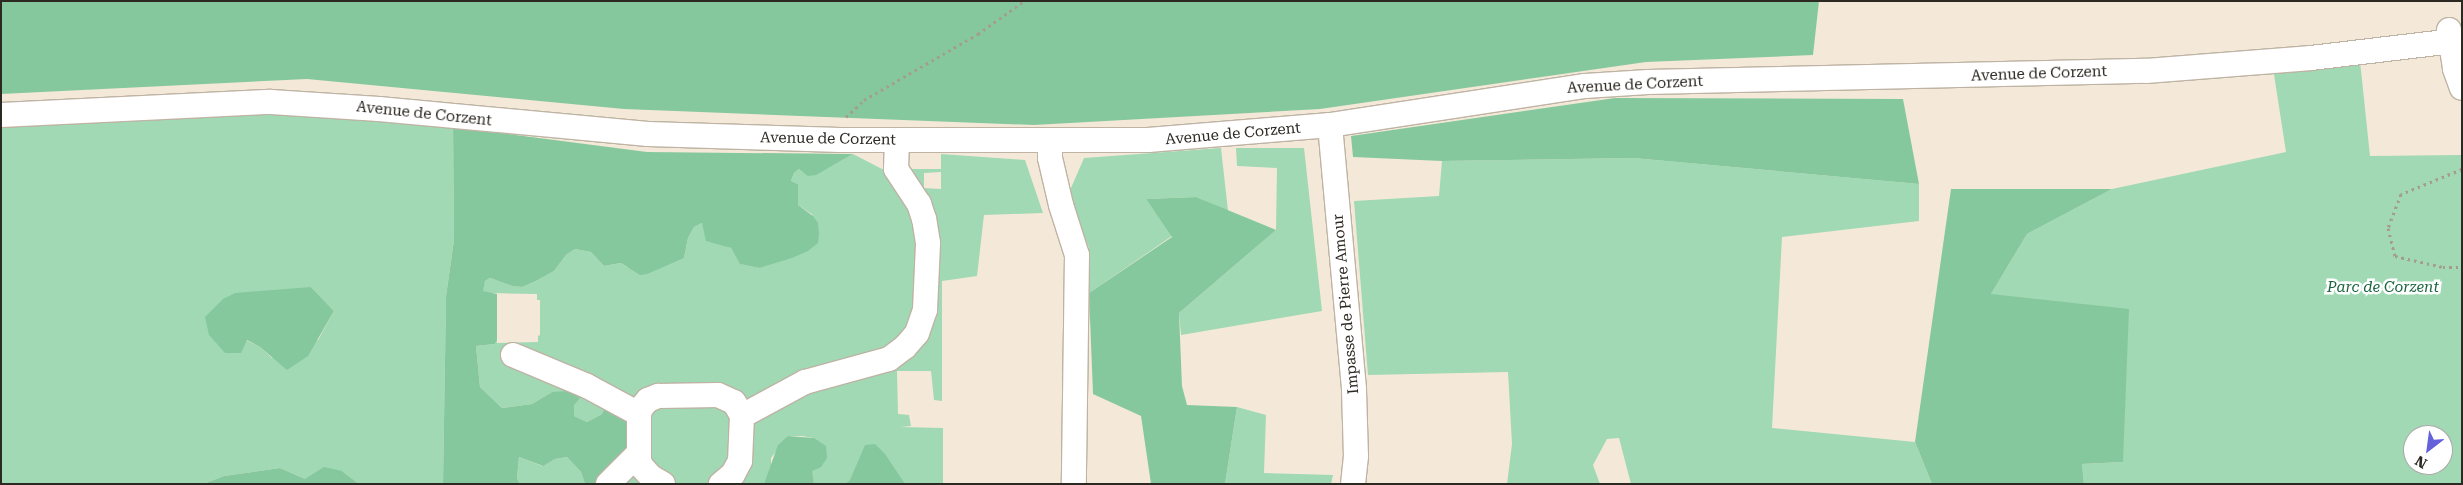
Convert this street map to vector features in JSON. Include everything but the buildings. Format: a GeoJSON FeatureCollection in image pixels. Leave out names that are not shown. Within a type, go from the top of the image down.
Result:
{"type":"FeatureCollection","features":[{"type":"Feature","properties":{"kind":"street","name":"Avenue de Corzent"},"geometry":{"type":"LineString","coordinates":[[1,115],[271,102],[379,109],[606,132],[897,141],[1169,139],[1330,125],[1585,86],[1648,82],[2146,71],[2311,58],[2454,37]]}},
{"type":"Feature","properties":{"kind":"street"},"geometry":{"type":"LineString","coordinates":[[2454,37],[2455,69],[2462,88]]}},
{"type":"Feature","properties":{"kind":"street","name":"Impasse de Pierre Amour"},"geometry":{"type":"LineString","coordinates":[[1330,125],[1354,390],[1356,456],[1354,484]]}},
{"type":"Feature","properties":{"kind":"street"},"geometry":{"type":"LineString","coordinates":[[742,416],[806,382],[889,359],[905,347],[916,333],[925,310],[928,237],[919,204],[896,169],[897,141]]}},
{"type":"Feature","properties":{"kind":"street"},"geometry":{"type":"LineString","coordinates":[[1050,141],[1050,158],[1061,205],[1077,255],[1074,484]]}},
{"type":"Feature","properties":{"kind":"street"},"geometry":{"type":"LineString","coordinates":[[514,355],[587,386],[639,414]]}},
{"type":"Feature","properties":{"kind":"street"},"geometry":{"type":"LineString","coordinates":[[663,484],[645,472],[641,466],[638,454],[639,414],[644,403],[658,396],[718,395],[734,402],[742,416],[740,461],[733,474],[721,484]]}},
{"type":"Feature","properties":{"kind":"street"},"geometry":{"type":"LineString","coordinates":[[608,484],[638,454]]}},
{"type":"Feature","properties":{"kind":"path"},"geometry":{"type":"LineString","coordinates":[[840,140],[841,122],[864,100],[978,34],[1024,1]]}},
{"type":"Feature","properties":{"kind":"path"},"geometry":{"type":"LineString","coordinates":[[2462,169],[2401,194],[2388,228],[2395,256],[2443,267],[2462,267]]}},
{"type":"Feature","properties":{"kind":"green space"},"geometry":{"type":"Polygon","coordinates":[[[1,1],[1819,1],[1813,55],[1646,62],[1320,109],[1034,125],[624,109],[307,79],[1,94],[1,1]]]}},
{"type":"Feature","properties":{"kind":"green space","name":"Parc de Corzent"},"geometry":{"type":"Polygon","coordinates":[[[2360,61],[2370,156],[2462,155],[2462,484],[2084,484],[2082,464],[2123,462],[1991,294],[2027,234],[2112,189],[2286,152],[2273,68],[2360,61]]]}},
{"type":"Feature","properties":{"kind":"green space"},"geometry":{"type":"Polygon","coordinates":[[[1615,98],[1903,99],[1919,184],[1633,158],[1442,161],[1353,157],[1351,136],[1615,98]]]}},
{"type":"Feature","properties":{"kind":"green space"},"geometry":{"type":"Polygon","coordinates":[[[306,112],[453,127],[454,240],[446,296],[443,484],[359,484],[342,471],[305,479],[280,468],[224,476],[203,484],[1,484],[1,123],[306,112]],[[311,287],[246,340],[260,347],[272,358],[318,340],[334,311],[311,287]]]}},
{"type":"Feature","properties":{"kind":"green space"},"geometry":{"type":"Polygon","coordinates":[[[453,127],[647,152],[853,154],[816,175],[808,176],[799,169],[794,173],[791,181],[798,184],[798,205],[813,216],[818,223],[819,234],[818,243],[808,251],[792,258],[759,268],[740,264],[731,248],[706,241],[702,223],[694,227],[688,238],[684,258],[647,274],[640,275],[621,263],[604,266],[591,252],[575,249],[566,255],[554,271],[522,287],[490,278],[485,281],[483,291],[497,294],[497,340],[495,344],[476,346],[480,387],[502,408],[532,404],[552,392],[568,391],[580,398],[574,405],[574,416],[587,422],[602,414],[607,405],[631,419],[633,451],[603,484],[585,484],[581,472],[567,457],[555,459],[543,466],[519,457],[517,478],[520,484],[443,484],[446,296],[454,240],[453,127]]]}},
{"type":"Feature","properties":{"kind":"green space"},"geometry":{"type":"Polygon","coordinates":[[[1221,148],[1228,211],[1196,197],[1146,199],[1172,236],[1089,293],[1089,248],[1068,195],[1084,158],[1221,148]]]}},
{"type":"Feature","properties":{"kind":"green space"},"geometry":{"type":"Polygon","coordinates":[[[1236,148],[1304,148],[1322,311],[1181,335],[1179,313],[1276,230],[1277,168],[1237,166],[1236,148]]]}},
{"type":"Feature","properties":{"kind":"green space"},"geometry":{"type":"Polygon","coordinates":[[[853,154],[882,169],[941,169],[941,154],[1025,160],[1043,213],[984,215],[977,276],[942,281],[942,401],[934,400],[931,371],[897,371],[898,414],[909,415],[911,426],[900,427],[943,428],[943,484],[882,484],[885,455],[845,484],[814,484],[811,471],[814,438],[788,436],[771,458],[771,468],[764,484],[603,484],[602,414],[587,422],[574,416],[574,405],[552,392],[532,404],[502,408],[480,387],[476,346],[495,344],[497,340],[497,343],[538,342],[538,336],[540,335],[540,300],[537,300],[537,294],[489,293],[482,291],[485,281],[490,278],[522,287],[554,271],[566,255],[575,249],[591,252],[604,266],[621,263],[627,267],[684,258],[688,238],[694,227],[702,223],[715,242],[731,248],[741,264],[759,268],[813,215],[798,205],[798,184],[791,181],[794,173],[799,169],[808,175],[828,168],[853,154]],[[941,172],[924,173],[924,188],[941,189],[941,172]]]}},
{"type":"Feature","properties":{"kind":"green space"},"geometry":{"type":"Polygon","coordinates":[[[1633,158],[1919,184],[1919,221],[1782,237],[1772,428],[1915,442],[1932,484],[1631,484],[1619,438],[1607,439],[1593,465],[1600,484],[1507,484],[1512,444],[1508,372],[1368,375],[1354,201],[1439,196],[1442,161],[1633,158]]]}},
{"type":"Feature","properties":{"kind":"green space"},"geometry":{"type":"Polygon","coordinates":[[[1951,189],[2112,189],[2027,234],[1991,294],[2129,309],[2123,462],[2082,464],[2084,484],[1932,484],[1915,442],[1951,189]]]}},
{"type":"Feature","properties":{"kind":"green space"},"geometry":{"type":"Polygon","coordinates":[[[1196,197],[1276,230],[1179,313],[1182,386],[1187,405],[1237,407],[1225,484],[1151,484],[1141,416],[1093,394],[1089,293],[1172,237],[1146,199],[1196,197]]]}},
{"type":"Feature","properties":{"kind":"green space"},"geometry":{"type":"Polygon","coordinates":[[[311,287],[334,311],[308,356],[287,370],[260,347],[247,340],[241,353],[225,353],[209,335],[205,317],[223,299],[235,293],[311,287]]]}},
{"type":"Feature","properties":{"kind":"green space"},"geometry":{"type":"Polygon","coordinates":[[[1237,407],[1266,415],[1264,473],[1333,475],[1331,484],[1225,484],[1237,407]]]}},
{"type":"Feature","properties":{"kind":"green space"},"geometry":{"type":"Polygon","coordinates":[[[788,436],[814,438],[826,446],[827,458],[821,467],[812,471],[814,484],[764,484],[778,445],[788,436]]]}},
{"type":"Feature","properties":{"kind":"green space"},"geometry":{"type":"Polygon","coordinates":[[[875,444],[885,454],[905,484],[845,484],[850,480],[865,445],[875,444]]]}},
{"type":"Feature","properties":{"kind":"green space"},"geometry":{"type":"Polygon","coordinates":[[[519,457],[542,466],[555,459],[567,457],[581,472],[585,484],[520,484],[517,478],[519,457]]]}},
{"type":"Feature","properties":{"kind":"green space"},"geometry":{"type":"Polygon","coordinates":[[[324,467],[342,471],[359,484],[203,484],[224,476],[280,468],[305,479],[324,467]]]}}]}
